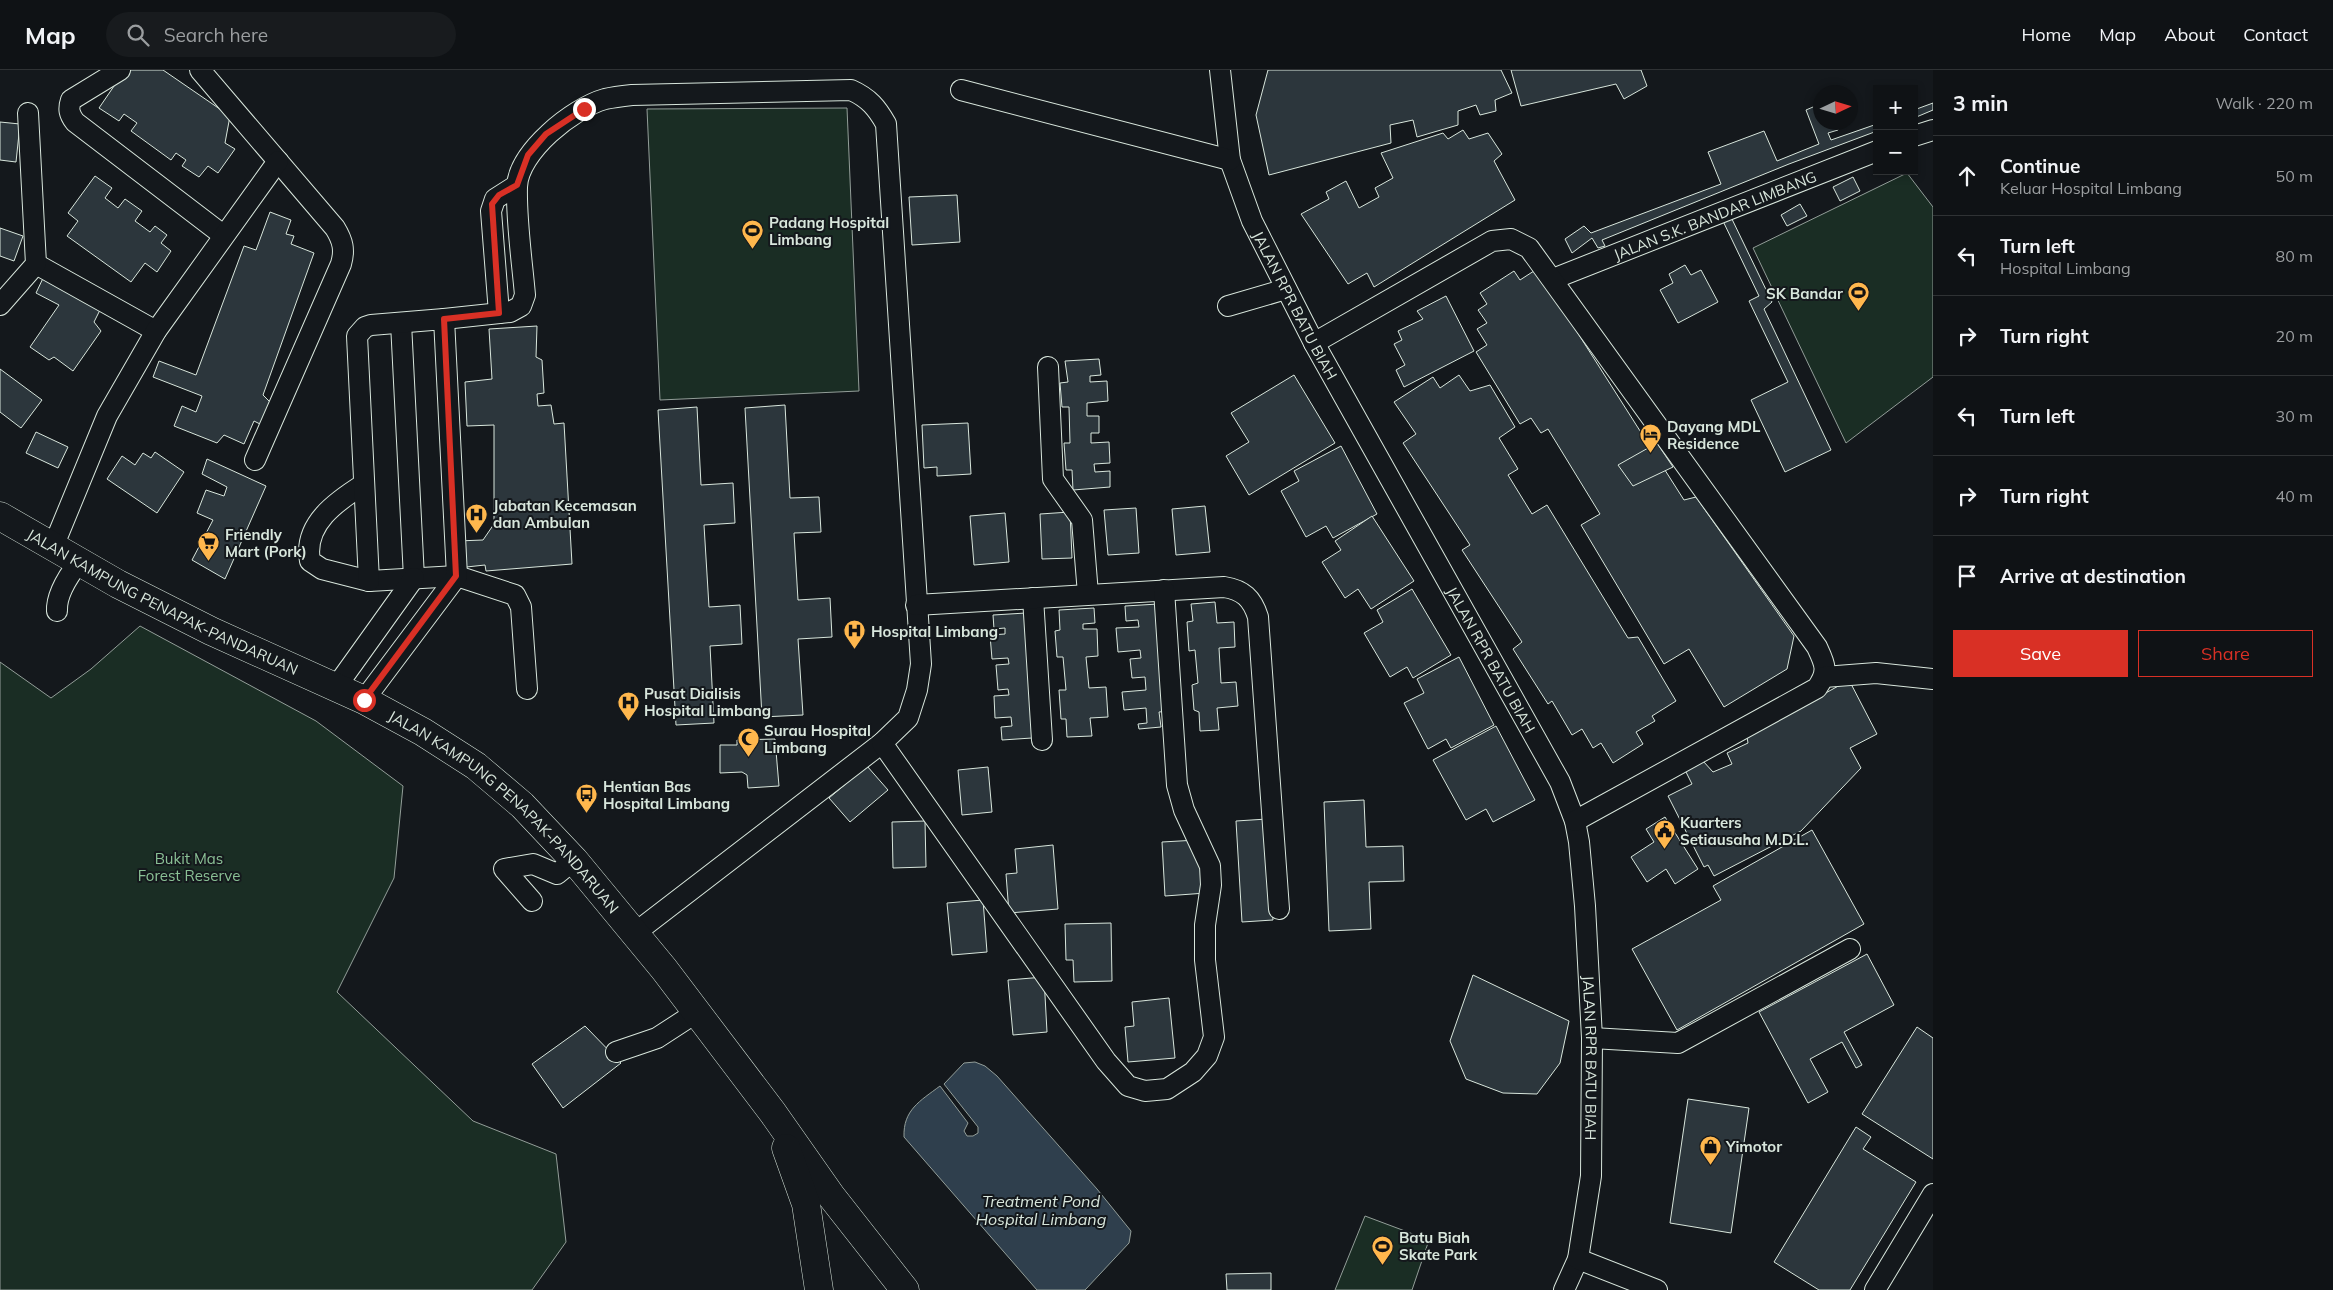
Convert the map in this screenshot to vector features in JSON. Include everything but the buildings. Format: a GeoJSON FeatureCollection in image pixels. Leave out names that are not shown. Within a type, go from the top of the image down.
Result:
{"type":"FeatureCollection","features":[{"type":"Feature","properties":{"kind":"highway","name":"JALAN KAMPUNG PENAPAK-PANDARUAN"},"geometry":{"type":"LineString","coordinates":[[0,516],[79,562],[211,631],[364,700],[423,732],[476,766],[522,805],[574,860],[635,933],[773,1113],[832,1197],[906,1290]]}},
{"type":"Feature","properties":{"kind":"highway","name":"JALAN KAMPUNG PENAPAK-PANDARUAN"},"geometry":{"type":"LineString","coordinates":[[773,1113],[806,1204],[819,1290]]}},
{"type":"Feature","properties":{"kind":"street"},"geometry":{"type":"LineString","coordinates":[[120,70],[71,100],[70,116],[75,122],[224,236]]}},
{"type":"Feature","properties":{"kind":"street"},"geometry":{"type":"LineString","coordinates":[[200,70],[335,228],[342,239],[344,252],[341,264],[255,460]]}},
{"type":"Feature","properties":{"kind":"street","name":"JALAN RPR BATU BIAH"},"geometry":{"type":"LineString","coordinates":[[1220,70],[1230,160],[1252,221],[1314,343],[1560,782],[1576,821],[1585,906],[1592,1038],[1591,1176],[1578,1259],[1564,1290]]}},
{"type":"Feature","properties":{"kind":"street"},"geometry":{"type":"LineString","coordinates":[[369,580],[357,336],[365,327],[516,310],[524,301],[517,185],[528,155],[546,134],[584,109],[604,99],[632,94],[844,89],[865,96],[877,108],[886,124],[921,664],[917,690],[908,718],[882,744],[635,933]]}},
{"type":"Feature","properties":{"kind":"street"},"geometry":{"type":"LineString","coordinates":[[961,90],[1230,160]]}},
{"type":"Feature","properties":{"kind":"street"},"geometry":{"type":"LineString","coordinates":[[0,305],[36,264],[28,113]]}},
{"type":"Feature","properties":{"kind":"street"},"geometry":{"type":"LineString","coordinates":[[1918,135],[1933,130]]}},
{"type":"Feature","properties":{"kind":"street","name":"JALAN S.K. BANDAR LIMBANG"},"geometry":{"type":"LineString","coordinates":[[1553,278],[1873,153]]}},
{"type":"Feature","properties":{"kind":"street"},"geometry":{"type":"LineString","coordinates":[[53,547],[107,416],[156,332],[278,161]]}},
{"type":"Feature","properties":{"kind":"street"},"geometry":{"type":"LineString","coordinates":[[499,313],[491,211],[495,199],[517,185]]}},
{"type":"Feature","properties":{"kind":"street"},"geometry":{"type":"LineString","coordinates":[[1314,343],[1492,241],[1511,239],[1529,248],[1553,278],[1817,647],[1824,663],[1824,677],[1817,688],[1576,821]]}},
{"type":"Feature","properties":{"kind":"street"},"geometry":{"type":"LineString","coordinates":[[36,264],[156,332]]}},
{"type":"Feature","properties":{"kind":"street"},"geometry":{"type":"LineString","coordinates":[[1228,306],[1286,289]]}},
{"type":"Feature","properties":{"kind":"street"},"geometry":{"type":"LineString","coordinates":[[364,700],[456,576],[444,319]]}},
{"type":"Feature","properties":{"kind":"street"},"geometry":{"type":"LineString","coordinates":[[336,687],[414,578],[400,323]]}},
{"type":"Feature","properties":{"kind":"street"},"geometry":{"type":"LineString","coordinates":[[1048,367],[1053,479],[1082,520],[1088,594]]}},
{"type":"Feature","properties":{"kind":"street"},"geometry":{"type":"LineString","coordinates":[[364,484],[341,498],[326,512],[312,532],[308,548],[310,561],[322,569],[369,580],[456,576],[508,592],[519,600],[527,689]]}},
{"type":"Feature","properties":{"kind":"street"},"geometry":{"type":"LineString","coordinates":[[57,611],[56,605],[69,575],[79,562]]}},
{"type":"Feature","properties":{"kind":"street"},"geometry":{"type":"LineString","coordinates":[[916,605],[1224,587],[1236,589],[1246,595],[1254,605],[1258,617],[1279,910]]}},
{"type":"Feature","properties":{"kind":"street"},"geometry":{"type":"LineString","coordinates":[[882,744],[1106,1060],[1128,1086],[1145,1091],[1167,1089],[1193,1072],[1207,1056],[1214,1038],[1205,960],[1205,925],[1211,885],[1210,866],[1184,810],[1178,785],[1164,590]]}},
{"type":"Feature","properties":{"kind":"street"},"geometry":{"type":"LineString","coordinates":[[1032,598],[1042,740]]}},
{"type":"Feature","properties":{"kind":"street"},"geometry":{"type":"LineString","coordinates":[[1824,677],[1876,673],[1933,679]]}},
{"type":"Feature","properties":{"kind":"street"},"geometry":{"type":"LineString","coordinates":[[532,901],[504,869],[533,864],[557,874],[574,860]]}},
{"type":"Feature","properties":{"kind":"street"},"geometry":{"type":"LineString","coordinates":[[1592,1038],[1678,1043],[1850,949]]}},
{"type":"Feature","properties":{"kind":"street"},"geometry":{"type":"LineString","coordinates":[[616,1052],[657,1038],[697,1012]]}},
{"type":"Feature","properties":{"kind":"street"},"geometry":{"type":"LineString","coordinates":[[1875,1290],[1933,1194]]}},
{"type":"Feature","properties":{"kind":"street"},"geometry":{"type":"LineString","coordinates":[[1578,1259],[1657,1290]]}},
{"type":"Feature","properties":{"kind":"green space","name":"Padang Hospital Limbang"},"geometry":{"type":"Polygon","coordinates":[[[847,108],[859,391],[660,400],[647,109],[847,108]]]}},
{"type":"Feature","properties":{"kind":"green space","name":"SK Bandar"},"geometry":{"type":"Polygon","coordinates":[[[1903,175],[1909,175],[1933,207],[1933,377],[1846,443],[1753,248],[1903,175]]]}},
{"type":"Feature","properties":{"kind":"green space","name":"Bukit Mas Forest Reserve"},"geometry":{"type":"Polygon","coordinates":[[[140,626],[316,721],[403,786],[394,878],[337,992],[473,1121],[556,1154],[566,1242],[532,1290],[0,1290],[0,662],[51,698],[91,669],[140,626]]]}},
{"type":"Feature","properties":{"kind":"green space","name":"Batu Biah Skate Park"},"geometry":{"type":"Polygon","coordinates":[[[1365,1216],[1429,1240],[1412,1290],[1335,1290],[1365,1216]]]}},
{"type":"Feature","properties":{"kind":"water","name":"Treatment Pond Hospital Limbang"},"geometry":{"type":"Polygon","coordinates":[[[975,1062],[985,1066],[997,1076],[1097,1189],[1131,1231],[1129,1243],[1085,1290],[1037,1290],[904,1137],[906,1120],[914,1107],[940,1086],[968,1123],[964,1131],[967,1136],[973,1136],[978,1133],[978,1127],[944,1084],[964,1063],[975,1062]]]}},
{"type":"Feature","properties":{"kind":"place","name":"Padang Hospital Limbang"},"geometry":{"type":"Point","coordinates":[753,250]}},
{"type":"Feature","properties":{"kind":"place","name":"SK Bandar"},"geometry":{"type":"Point","coordinates":[1859,312]}},
{"type":"Feature","properties":{"kind":"place","name":"Dayang MDL Residence"},"geometry":{"type":"Point","coordinates":[1651,454]}},
{"type":"Feature","properties":{"kind":"place","name":"Jabatan Kecemasan dan Ambulan"},"geometry":{"type":"Point","coordinates":[477,533]}},
{"type":"Feature","properties":{"kind":"place","name":"Friendly Mart (Pork)"},"geometry":{"type":"Point","coordinates":[209,562]}},
{"type":"Feature","properties":{"kind":"place","name":"Hospital Limbang"},"geometry":{"type":"Point","coordinates":[855,650]}},
{"type":"Feature","properties":{"kind":"place","name":"Pusat Dialisis Hospital Limbang"},"geometry":{"type":"Point","coordinates":[628,721]}},
{"type":"Feature","properties":{"kind":"place","name":"Surau Hospital Limbang"},"geometry":{"type":"Point","coordinates":[748,758]}},
{"type":"Feature","properties":{"kind":"place","name":"Hentian Bas Hospital Limbang"},"geometry":{"type":"Point","coordinates":[587,814]}},
{"type":"Feature","properties":{"kind":"place","name":"Kuarters Setiausaha M.D.L."},"geometry":{"type":"Point","coordinates":[1664,850]}},
{"type":"Feature","properties":{"kind":"place","name":"Yimotor"},"geometry":{"type":"Point","coordinates":[1710,1165]}},
{"type":"Feature","properties":{"kind":"place","name":"Batu Biah Skate Park"},"geometry":{"type":"Point","coordinates":[1383,1265]}},
{"type":"Feature","properties":{"kind":"route"},"geometry":{"type":"LineString","coordinates":[[364,700],[456,576],[444,319],[499,313],[492,204],[499,195],[517,185],[528,155],[546,134],[584,109]]}}]}
